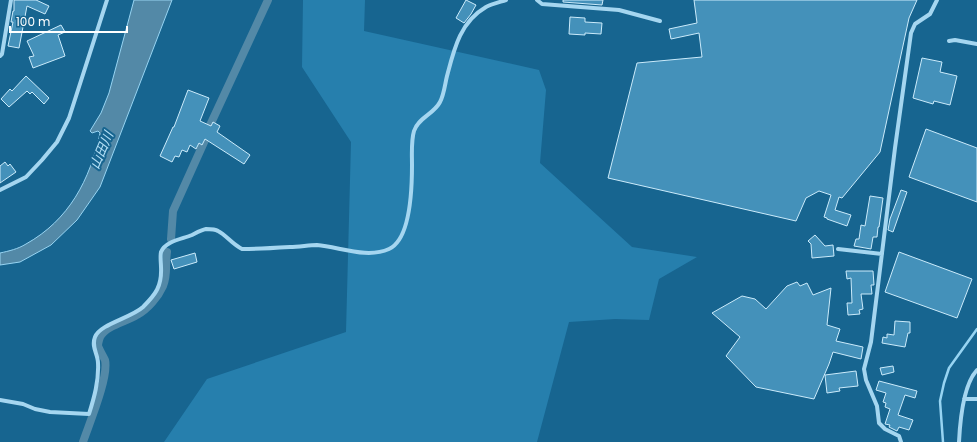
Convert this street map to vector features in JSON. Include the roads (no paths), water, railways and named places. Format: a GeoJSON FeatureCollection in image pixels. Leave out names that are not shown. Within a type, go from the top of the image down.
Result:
{"type":"FeatureCollection","features":[{"type":"Feature","properties":{"kind":"street"},"geometry":{"type":"LineString","coordinates":[[0,56],[2,54],[11,0]]}},
{"type":"Feature","properties":{"kind":"street"},"geometry":{"type":"LineString","coordinates":[[0,190],[26,177],[57,142],[69,118],[107,0]]}},
{"type":"Feature","properties":{"kind":"street"},"geometry":{"type":"LineString","coordinates":[[0,400],[23,404],[35,409],[50,412],[89,414],[95,394],[98,374],[97,353],[93,342],[95,335],[110,324],[138,312],[153,297],[162,276],[160,255],[162,250],[168,244],[187,236],[205,229],[217,230],[233,245],[242,249],[317,245],[354,251],[373,252],[388,249],[397,244],[402,236],[407,222],[412,181],[412,141],[414,131],[418,124],[440,103],[453,53],[458,38],[465,26],[474,16],[487,7],[506,0]]}},
{"type":"Feature","properties":{"kind":"street"},"geometry":{"type":"LineString","coordinates":[[537,0],[542,4],[619,10],[660,21]]}},
{"type":"Feature","properties":{"kind":"street"},"geometry":{"type":"LineString","coordinates":[[901,442],[899,436],[885,429],[879,423],[877,406],[866,380],[864,369],[871,342],[911,33],[915,24],[930,14],[937,0]]}},
{"type":"Feature","properties":{"kind":"street"},"geometry":{"type":"LineString","coordinates":[[949,41],[955,40],[977,44]]}},
{"type":"Feature","properties":{"kind":"street"},"geometry":{"type":"LineString","coordinates":[[838,249],[882,254]]}},
{"type":"Feature","properties":{"kind":"street"},"geometry":{"type":"LineString","coordinates":[[959,442],[964,399],[973,375],[977,370]]}},
{"type":"Feature","properties":{"kind":"street"},"geometry":{"type":"LineString","coordinates":[[964,399],[977,399]]}},
{"type":"Feature","properties":{"kind":"water","name":"山田川"},"geometry":{"type":"Polygon","coordinates":[[[134,0],[172,0],[100,187],[77,220],[51,245],[20,262],[0,265],[0,253],[23,246],[41,234],[66,211],[84,182],[96,150],[100,133],[98,131],[92,133],[90,131],[101,113],[109,93],[134,0]]]}},
{"type":"Feature","properties":{"kind":"waterway"},"geometry":{"type":"LineString","coordinates":[[171,239],[173,211],[205,140],[206,134],[268,0]]}},
{"type":"Feature","properties":{"kind":"waterway"},"geometry":{"type":"LineString","coordinates":[[83,442],[98,401],[104,377],[105,360],[98,346],[100,337],[107,329],[133,317],[149,306],[165,282],[167,252]]}},
{"type":"Feature","properties":{"kind":"waterway"},"geometry":{"type":"LineString","coordinates":[[943,442],[940,401],[944,383],[949,368],[977,329]]}}]}
